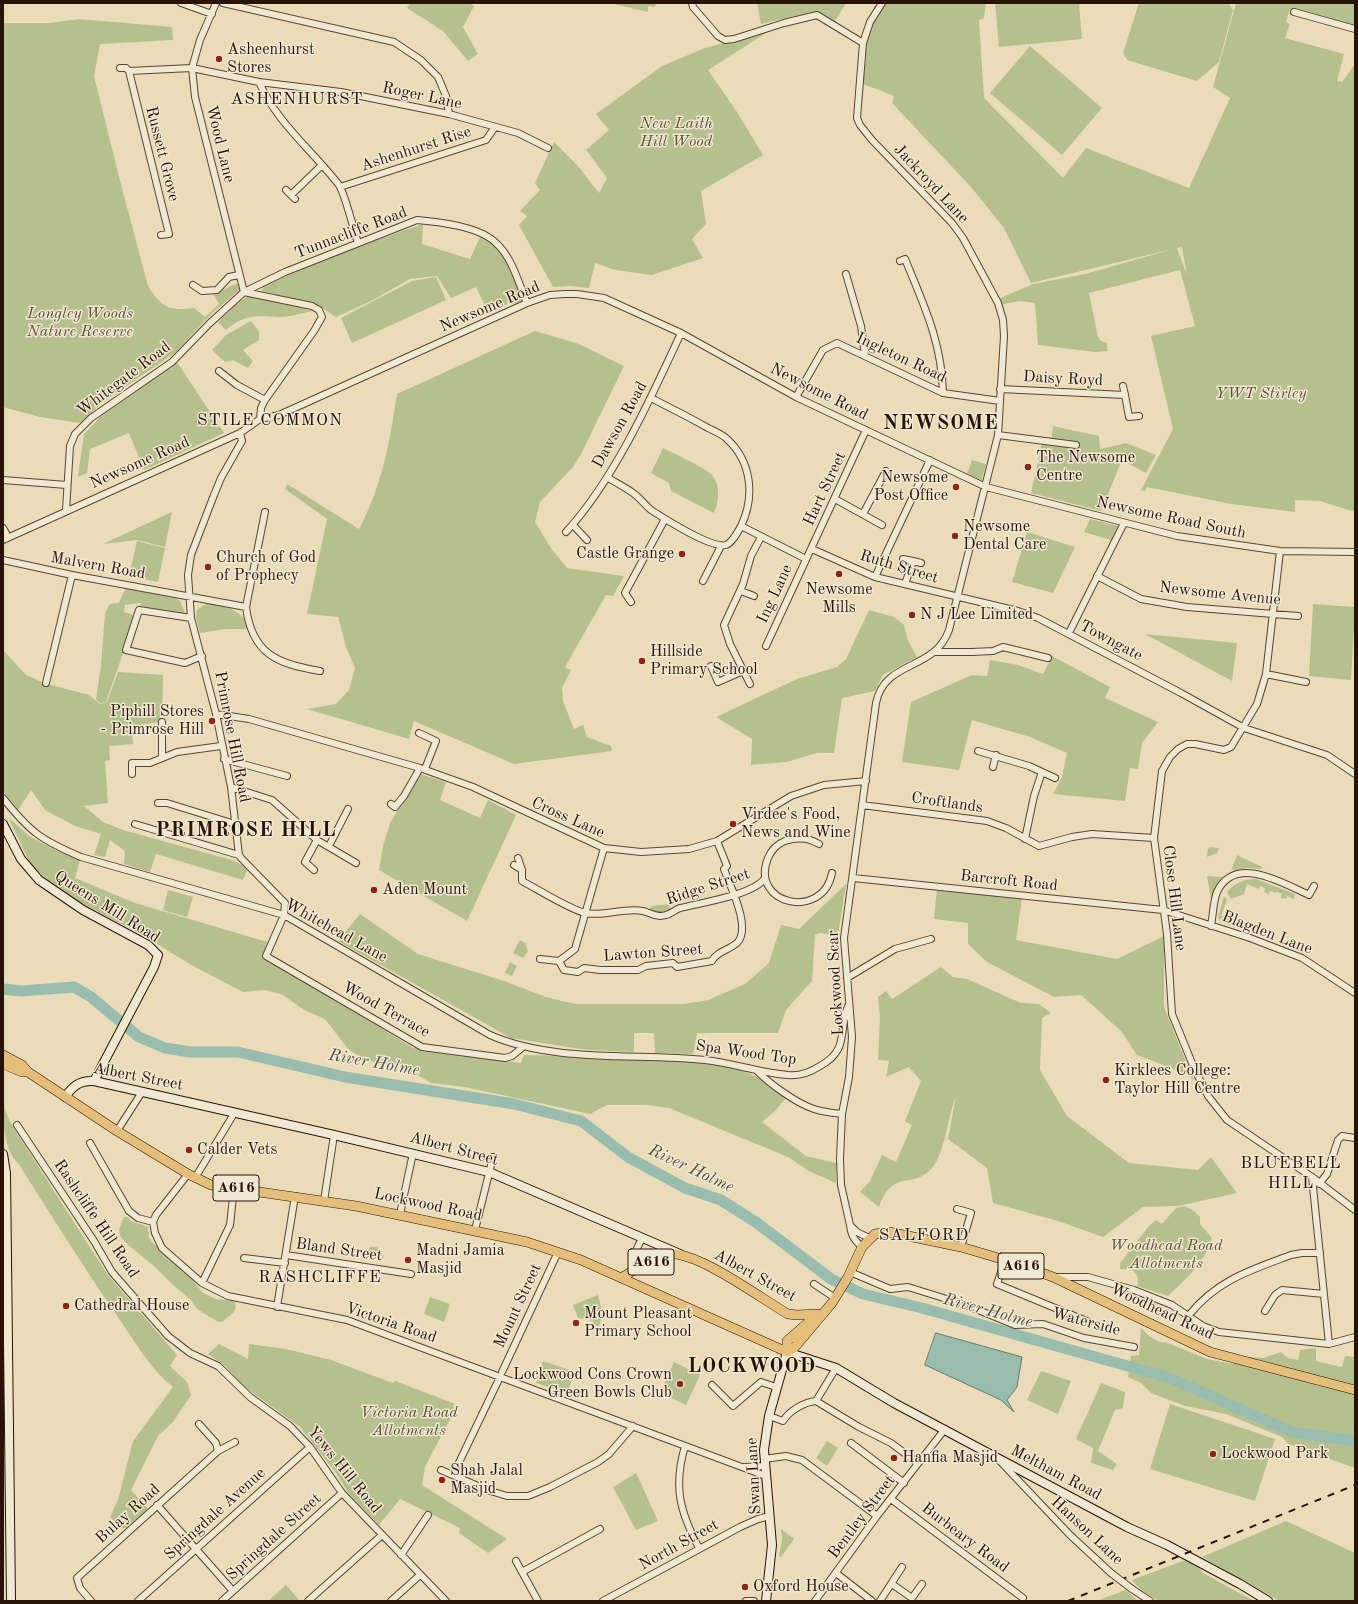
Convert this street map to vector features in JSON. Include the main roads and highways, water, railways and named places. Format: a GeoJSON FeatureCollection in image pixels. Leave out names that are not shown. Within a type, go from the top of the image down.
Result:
{"type":"FeatureCollection","features":[{"type":"Feature","properties":{"kind":"main road","name":"A616"},"geometry":{"type":"LineString","coordinates":[[3,1056],[22,1064],[28,1072]]}},
{"type":"Feature","properties":{"kind":"main road","name":"A616"},"geometry":{"type":"LineString","coordinates":[[3,1064],[22,1072],[28,1072]]}},
{"type":"Feature","properties":{"kind":"main road","name":"Lockwood Road"},"geometry":{"type":"LineString","coordinates":[[28,1072],[117,1131],[191,1176],[210,1185],[295,1196],[400,1214],[527,1242],[580,1260],[787,1352],[794,1348],[822,1312]]}},
{"type":"Feature","properties":{"kind":"main road","name":"Woodhead Road"},"geometry":{"type":"LineString","coordinates":[[822,1312],[836,1296],[862,1247],[869,1238],[875,1234],[889,1232],[961,1247],[1005,1260],[1052,1277],[1210,1352],[1355,1390]]}},
{"type":"Feature","properties":{"kind":"main road","name":"Albert Street"},"geometry":{"type":"LineString","coordinates":[[621,1278],[666,1254],[683,1257],[726,1274],[788,1314],[797,1315],[822,1312]]}},
{"type":"Feature","properties":{"kind":"waterway","name":"River Holme"},"geometry":{"type":"LineString","coordinates":[[3,989],[21,991],[74,987],[91,997],[139,1037],[165,1048],[190,1052],[238,1052],[345,1077],[514,1104],[581,1121],[628,1157],[685,1188],[721,1200],[757,1223],[831,1279],[863,1294],[922,1308],[1170,1378],[1292,1432],[1355,1441]]}},
{"type":"Feature","properties":{"kind":"railway"},"geometry":{"type":"LineString","coordinates":[[1068,1601],[1355,1485]]}},
{"type":"Feature","properties":{"kind":"place","name":"Asheenhurst Stores"},"geometry":{"type":"Point","coordinates":[219,59]}},
{"type":"Feature","properties":{"kind":"place","name":"The Newsome Centre"},"geometry":{"type":"Point","coordinates":[1028,467]}},
{"type":"Feature","properties":{"kind":"place","name":"Newsome Post Office"},"geometry":{"type":"Point","coordinates":[956,487]}},
{"type":"Feature","properties":{"kind":"place","name":"Newsome Dental Care"},"geometry":{"type":"Point","coordinates":[955,536]}},
{"type":"Feature","properties":{"kind":"place","name":"Castle Grange"},"geometry":{"type":"Point","coordinates":[682,554]}},
{"type":"Feature","properties":{"kind":"place","name":"Church of God of Prophecy"},"geometry":{"type":"Point","coordinates":[208,567]}},
{"type":"Feature","properties":{"kind":"place","name":"Newsome Mills"},"geometry":{"type":"Point","coordinates":[839,574]}},
{"type":"Feature","properties":{"kind":"place","name":"N J Lee Limited"},"geometry":{"type":"Point","coordinates":[912,615]}},
{"type":"Feature","properties":{"kind":"place","name":"Hillside Primary School"},"geometry":{"type":"Point","coordinates":[642,661]}},
{"type":"Feature","properties":{"kind":"place","name":"Piphill Stores - Primrose Hill"},"geometry":{"type":"Point","coordinates":[212,721]}},
{"type":"Feature","properties":{"kind":"place","name":"Virdee's Food, News and Wine"},"geometry":{"type":"Point","coordinates":[733,824]}},
{"type":"Feature","properties":{"kind":"place","name":"Aden Mount"},"geometry":{"type":"Point","coordinates":[374,890]}},
{"type":"Feature","properties":{"kind":"place","name":"Kirklees College: Taylor Hill Centre"},"geometry":{"type":"Point","coordinates":[1106,1080]}},
{"type":"Feature","properties":{"kind":"place","name":"Calder Vets"},"geometry":{"type":"Point","coordinates":[189,1150]}},
{"type":"Feature","properties":{"kind":"place","name":"Madni Jamia Masjid"},"geometry":{"type":"Point","coordinates":[408,1260]}},
{"type":"Feature","properties":{"kind":"place","name":"Cathedral House"},"geometry":{"type":"Point","coordinates":[66,1306]}},
{"type":"Feature","properties":{"kind":"place","name":"Mount Pleasant Primary School"},"geometry":{"type":"Point","coordinates":[576,1323]}},
{"type":"Feature","properties":{"kind":"place","name":"Lockwood Cons Crown Green Bowls Club"},"geometry":{"type":"Point","coordinates":[680,1384]}},
{"type":"Feature","properties":{"kind":"place","name":"Lockwood Park"},"geometry":{"type":"Point","coordinates":[1213,1454]}},
{"type":"Feature","properties":{"kind":"place","name":"Hanfia Masjid"},"geometry":{"type":"Point","coordinates":[894,1458]}},
{"type":"Feature","properties":{"kind":"place","name":"Shah Jalal Masjid"},"geometry":{"type":"Point","coordinates":[442,1480]}},
{"type":"Feature","properties":{"kind":"place","name":"Oxford House"},"geometry":{"type":"Point","coordinates":[745,1587]}},
{"type":"Feature","properties":{"kind":"district","name":"ASHENHURST"},"geometry":{"type":"Point","coordinates":[297,100]}},
{"type":"Feature","properties":{"kind":"district","name":"STILE COMMON"},"geometry":{"type":"Point","coordinates":[270,421]}},
{"type":"Feature","properties":{"kind":"district","name":"NEWSOME"},"geometry":{"type":"Point","coordinates":[941,424]}},
{"type":"Feature","properties":{"kind":"district","name":"PRIMROSE HILL"},"geometry":{"type":"Point","coordinates":[246,831]}},
{"type":"Feature","properties":{"kind":"district","name":"BLUEBELL HILL"},"geometry":{"type":"Point","coordinates":[1291,1174]}},
{"type":"Feature","properties":{"kind":"district","name":"SALFORD"},"geometry":{"type":"Point","coordinates":[924,1236]}},
{"type":"Feature","properties":{"kind":"district","name":"RASHCLIFFE"},"geometry":{"type":"Point","coordinates":[320,1278]}},
{"type":"Feature","properties":{"kind":"district","name":"LOCKWOOD"},"geometry":{"type":"Point","coordinates":[752,1367]}},
{"type":"Feature","properties":{"kind":"park label","name":"New Laith Hill Wood"},"geometry":{"type":"Point","coordinates":[676,133]}},
{"type":"Feature","properties":{"kind":"park label","name":"Longley Woods Nature Reserve"},"geometry":{"type":"Point","coordinates":[80,323]}},
{"type":"Feature","properties":{"kind":"park label","name":"YWT Stirley"},"geometry":{"type":"Point","coordinates":[1261,394]}},
{"type":"Feature","properties":{"kind":"park label","name":"Woodhead Road Allotments"},"geometry":{"type":"Point","coordinates":[1166,1255]}},
{"type":"Feature","properties":{"kind":"park label","name":"Victoria Road Allotments"},"geometry":{"type":"Point","coordinates":[409,1422]}}]}
